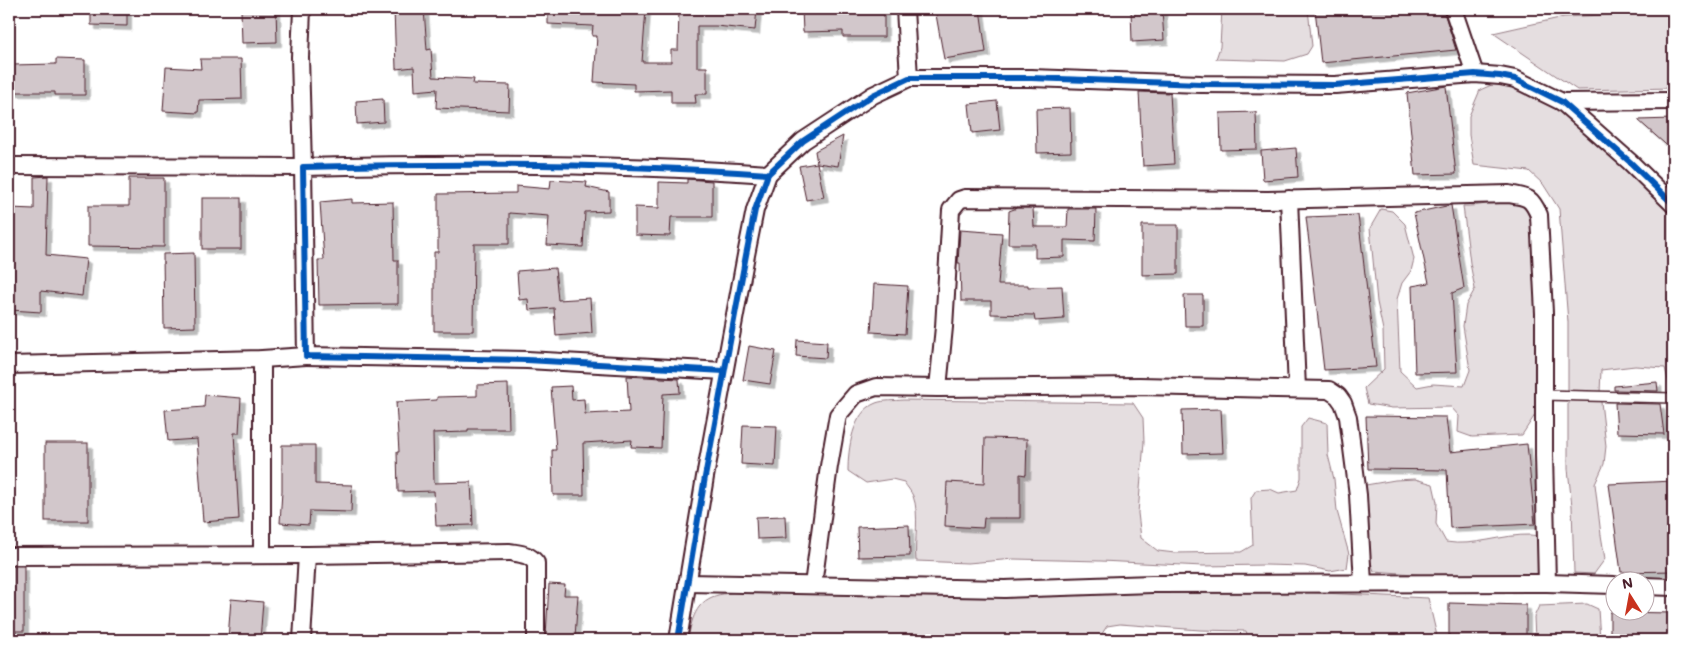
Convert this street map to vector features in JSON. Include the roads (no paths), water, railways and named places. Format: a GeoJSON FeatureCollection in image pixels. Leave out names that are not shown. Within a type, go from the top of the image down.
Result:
{"type":"FeatureCollection","features":[{"type":"Feature","properties":{"kind":"street"},"geometry":{"type":"LineString","coordinates":[[302,9],[300,56],[306,356]]}},
{"type":"Feature","properties":{"kind":"street"},"geometry":{"type":"LineString","coordinates":[[905,9],[910,78]]}},
{"type":"Feature","properties":{"kind":"street"},"geometry":{"type":"LineString","coordinates":[[1453,9],[1475,74]]}},
{"type":"Feature","properties":{"kind":"street"},"geometry":{"type":"LineString","coordinates":[[678,640],[724,371],[755,210],[768,174],[803,141],[873,95],[910,78],[1031,78],[1201,84],[1335,85],[1475,74],[1515,79],[1562,102],[1630,162],[1673,204]]}},
{"type":"Feature","properties":{"kind":"street"},"geometry":{"type":"LineString","coordinates":[[1562,102],[1673,101]]}},
{"type":"Feature","properties":{"kind":"street"},"geometry":{"type":"LineString","coordinates":[[9,166],[303,167],[505,165],[694,169],[768,174]]}},
{"type":"Feature","properties":{"kind":"street"},"geometry":{"type":"LineString","coordinates":[[938,388],[944,327],[951,210],[958,200],[965,198],[1289,199],[1509,194],[1524,196],[1534,203],[1539,215],[1544,313],[1546,583]]}},
{"type":"Feature","properties":{"kind":"street"},"geometry":{"type":"LineString","coordinates":[[1289,199],[1297,389]]}},
{"type":"Feature","properties":{"kind":"street"},"geometry":{"type":"LineString","coordinates":[[9,364],[262,359],[306,356],[527,360],[724,371]]}},
{"type":"Feature","properties":{"kind":"street"},"geometry":{"type":"LineString","coordinates":[[262,359],[262,555]]}},
{"type":"Feature","properties":{"kind":"street"},"geometry":{"type":"LineString","coordinates":[[813,585],[838,415],[856,394],[876,387],[1139,386],[1329,390],[1338,396],[1343,403],[1348,417],[1358,495],[1363,583]]}},
{"type":"Feature","properties":{"kind":"street"},"geometry":{"type":"LineString","coordinates":[[9,556],[510,552],[526,555],[532,558],[536,564],[536,640]]}},
{"type":"Feature","properties":{"kind":"street"},"geometry":{"type":"LineString","coordinates":[[302,640],[306,555]]}},
{"type":"Feature","properties":{"kind":"street"},"geometry":{"type":"LineString","coordinates":[[687,583],[1005,589],[1152,584],[1546,583],[1604,585]]}},
{"type":"Feature","properties":{"kind":"street"},"geometry":{"type":"LineString","coordinates":[[1654,586],[1673,587]]}},
{"type":"Feature","properties":{"kind":"lane"},"geometry":{"type":"LineString","coordinates":[[1544,395],[1673,398]]}}]}
